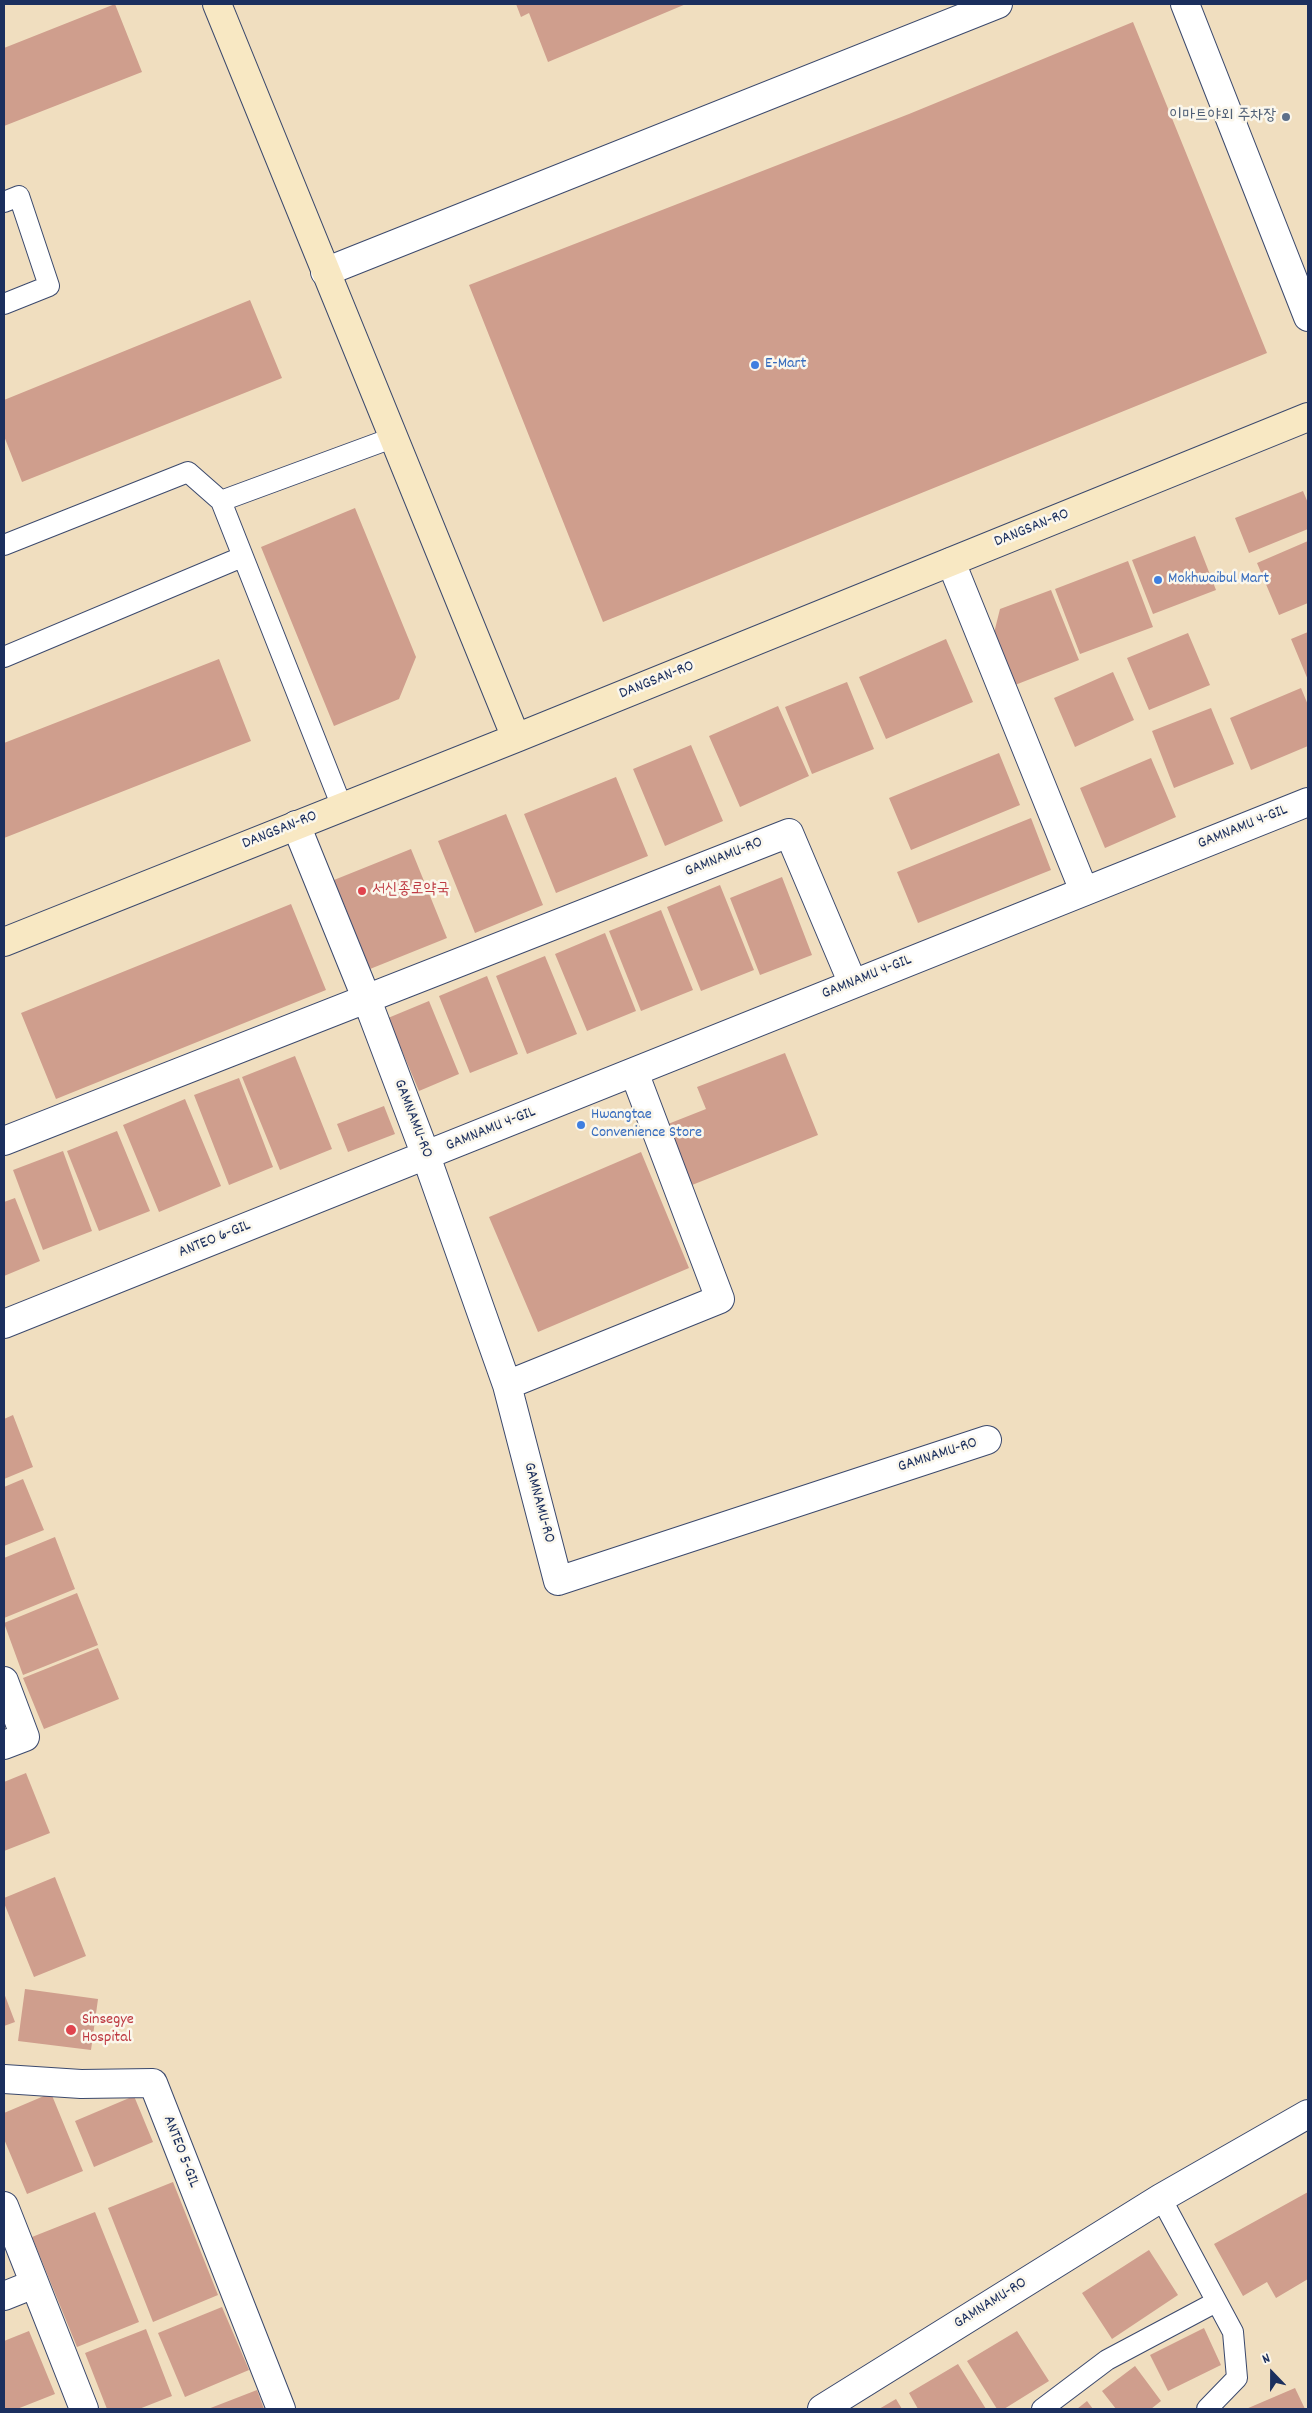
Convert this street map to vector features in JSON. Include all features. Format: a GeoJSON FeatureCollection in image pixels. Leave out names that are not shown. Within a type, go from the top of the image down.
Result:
{"type":"FeatureCollection","features":[{"type":"Feature","properties":{"kind":"street"},"geometry":{"type":"LineString","coordinates":[[217,4],[392,438],[516,738]]}},
{"type":"Feature","properties":{"kind":"street"},"geometry":{"type":"LineString","coordinates":[[325,272],[998,4]]}},
{"type":"Feature","properties":{"kind":"street"},"geometry":{"type":"LineString","coordinates":[[1185,4],[1308,317]]}},
{"type":"Feature","properties":{"kind":"street","name":"DANGSAN-RO"},"geometry":{"type":"LineString","coordinates":[[4,942],[516,738],[1308,417]]}},
{"type":"Feature","properties":{"kind":"street"},"geometry":{"type":"LineString","coordinates":[[952,562],[1084,891]]}},
{"type":"Feature","properties":{"kind":"street","name":"GAMNAMU 4-GIL"},"geometry":{"type":"LineString","coordinates":[[426,1156],[1308,802]]}},
{"type":"Feature","properties":{"kind":"street","name":"GAMNAMU-RO"},"geometry":{"type":"LineString","coordinates":[[296,825],[367,1000],[426,1156],[507,1385],[558,1581],[987,1440]]}},
{"type":"Feature","properties":{"kind":"street","name":"GAMNAMU-RO"},"geometry":{"type":"LineString","coordinates":[[4,1141],[789,833],[853,984]]}},
{"type":"Feature","properties":{"kind":"street"},"geometry":{"type":"LineString","coordinates":[[507,1385],[720,1299],[634,1072]]}},
{"type":"Feature","properties":{"kind":"street","name":"ANTEO 6-GIL"},"geometry":{"type":"LineString","coordinates":[[4,1324],[426,1156]]}},
{"type":"Feature","properties":{"kind":"street"},"geometry":{"type":"LineString","coordinates":[[4,1682],[14,1741]]}},
{"type":"Feature","properties":{"kind":"street","name":"ANTEO 5-GIL"},"geometry":{"type":"LineString","coordinates":[[4,2079],[81,2084],[153,2083],[281,2409]]}},
{"type":"Feature","properties":{"kind":"street","name":"GAMNAMU-RO"},"geometry":{"type":"LineString","coordinates":[[822,2409],[1161,2198],[1308,2114]]}},
{"type":"Feature","properties":{"kind":"street"},"geometry":{"type":"LineString","coordinates":[[4,2206],[84,2409]]}},
{"type":"Feature","properties":{"kind":"street"},"geometry":{"type":"LineString","coordinates":[[4,2296],[34,2284]]}},
{"type":"Feature","properties":{"kind":"lane"},"geometry":{"type":"LineString","coordinates":[[4,202],[19,196],[49,286],[4,304]]}},
{"type":"Feature","properties":{"kind":"lane"},"geometry":{"type":"LineString","coordinates":[[221,501],[392,438]]}},
{"type":"Feature","properties":{"kind":"lane"},"geometry":{"type":"LineString","coordinates":[[4,544],[188,472],[221,501],[342,807]]}},
{"type":"Feature","properties":{"kind":"lane"},"geometry":{"type":"LineString","coordinates":[[4,657],[242,557]]}},
{"type":"Feature","properties":{"kind":"lane"},"geometry":{"type":"LineString","coordinates":[[1161,2198],[1233,2332],[1237,2378],[1207,2409]]}},
{"type":"Feature","properties":{"kind":"lane"},"geometry":{"type":"LineString","coordinates":[[1044,2407],[1107,2360],[1216,2302]]}},
{"type":"Feature","properties":{"kind":"building"},"geometry":{"type":"Polygon","coordinates":[[[115,4],[142,72],[4,126],[4,48],[115,4]]]}},
{"type":"Feature","properties":{"kind":"building"},"geometry":{"type":"Polygon","coordinates":[[[516,4],[686,4],[548,62],[529,13],[521,17],[516,4]]]}},
{"type":"Feature","properties":{"kind":"building","name":"E-Mart"},"geometry":{"type":"Polygon","coordinates":[[[1133,22],[1267,353],[603,622],[469,285],[909,114],[1133,22]]]}},
{"type":"Feature","properties":{"kind":"building"},"geometry":{"type":"Polygon","coordinates":[[[250,300],[282,378],[22,482],[4,436],[4,400],[250,300]]]}},
{"type":"Feature","properties":{"kind":"building"},"geometry":{"type":"Polygon","coordinates":[[[1303,491],[1308,503],[1308,529],[1249,553],[1235,518],[1303,491]]]}},
{"type":"Feature","properties":{"kind":"building"},"geometry":{"type":"Polygon","coordinates":[[[355,508],[416,657],[399,699],[334,726],[261,547],[355,508]]]}},
{"type":"Feature","properties":{"kind":"building"},"geometry":{"type":"Polygon","coordinates":[[[1195,536],[1216,590],[1153,614],[1132,560],[1195,536]]]}},
{"type":"Feature","properties":{"kind":"building"},"geometry":{"type":"Polygon","coordinates":[[[1308,541],[1308,603],[1279,615],[1257,563],[1308,541]]]}},
{"type":"Feature","properties":{"kind":"building"},"geometry":{"type":"Polygon","coordinates":[[[1128,561],[1153,627],[1080,654],[1055,589],[1128,561]]]}},
{"type":"Feature","properties":{"kind":"building"},"geometry":{"type":"Polygon","coordinates":[[[1051,590],[1079,660],[1015,685],[994,633],[1000,609],[1051,590]]]}},
{"type":"Feature","properties":{"kind":"building"},"geometry":{"type":"Polygon","coordinates":[[[1308,632],[1308,680],[1291,639],[1308,632]]]}},
{"type":"Feature","properties":{"kind":"building"},"geometry":{"type":"Polygon","coordinates":[[[1188,633],[1210,685],[1149,710],[1127,658],[1188,633]]]}},
{"type":"Feature","properties":{"kind":"building"},"geometry":{"type":"Polygon","coordinates":[[[946,639],[973,702],[886,739],[859,677],[946,639]]]}},
{"type":"Feature","properties":{"kind":"building"},"geometry":{"type":"Polygon","coordinates":[[[219,659],[251,741],[4,838],[4,743],[219,659]]]}},
{"type":"Feature","properties":{"kind":"building"},"geometry":{"type":"Polygon","coordinates":[[[1113,672],[1134,720],[1075,747],[1054,698],[1113,672]]]}},
{"type":"Feature","properties":{"kind":"building"},"geometry":{"type":"Polygon","coordinates":[[[847,682],[874,749],[812,774],[785,707],[847,682]]]}},
{"type":"Feature","properties":{"kind":"building"},"geometry":{"type":"Polygon","coordinates":[[[1301,688],[1308,705],[1308,746],[1251,770],[1230,718],[1301,688]]]}},
{"type":"Feature","properties":{"kind":"building"},"geometry":{"type":"Polygon","coordinates":[[[778,706],[809,776],[740,807],[709,736],[778,706]]]}},
{"type":"Feature","properties":{"kind":"building"},"geometry":{"type":"Polygon","coordinates":[[[1211,708],[1234,764],[1174,788],[1152,731],[1211,708]]]}},
{"type":"Feature","properties":{"kind":"building"},"geometry":{"type":"Polygon","coordinates":[[[691,745],[723,821],[665,846],[633,769],[691,745]]]}},
{"type":"Feature","properties":{"kind":"building"},"geometry":{"type":"Polygon","coordinates":[[[999,753],[1020,805],[911,850],[889,798],[999,753]]]}},
{"type":"Feature","properties":{"kind":"building"},"geometry":{"type":"Polygon","coordinates":[[[1151,758],[1176,817],[1105,848],[1080,788],[1151,758]]]}},
{"type":"Feature","properties":{"kind":"building"},"geometry":{"type":"Polygon","coordinates":[[[616,777],[648,856],[556,893],[524,814],[616,777]]]}},
{"type":"Feature","properties":{"kind":"building"},"geometry":{"type":"Polygon","coordinates":[[[506,814],[543,905],[475,933],[438,841],[506,814]]]}},
{"type":"Feature","properties":{"kind":"building"},"geometry":{"type":"Polygon","coordinates":[[[1031,818],[1051,870],[918,923],[897,872],[1031,818]]]}},
{"type":"Feature","properties":{"kind":"building"},"geometry":{"type":"Polygon","coordinates":[[[411,849],[447,938],[370,969],[334,880],[411,849]]]}},
{"type":"Feature","properties":{"kind":"building"},"geometry":{"type":"Polygon","coordinates":[[[782,877],[812,955],[760,975],[730,898],[782,877]]]}},
{"type":"Feature","properties":{"kind":"building"},"geometry":{"type":"Polygon","coordinates":[[[720,885],[754,970],[701,991],[667,907],[720,885]]]}},
{"type":"Feature","properties":{"kind":"building"},"geometry":{"type":"Polygon","coordinates":[[[291,904],[326,990],[56,1099],[21,1013],[291,904]]]}},
{"type":"Feature","properties":{"kind":"building"},"geometry":{"type":"Polygon","coordinates":[[[661,910],[693,990],[641,1011],[609,931],[661,910]]]}},
{"type":"Feature","properties":{"kind":"building"},"geometry":{"type":"Polygon","coordinates":[[[605,933],[636,1011],[587,1031],[555,954],[605,933]]]}},
{"type":"Feature","properties":{"kind":"building"},"geometry":{"type":"Polygon","coordinates":[[[545,956],[577,1034],[527,1054],[496,976],[545,956]]]}},
{"type":"Feature","properties":{"kind":"building"},"geometry":{"type":"Polygon","coordinates":[[[487,976],[518,1054],[470,1073],[439,996],[487,976]]]}},
{"type":"Feature","properties":{"kind":"building"},"geometry":{"type":"Polygon","coordinates":[[[429,1001],[459,1074],[419,1091],[388,1018],[429,1001]]]}},
{"type":"Feature","properties":{"kind":"building"},"geometry":{"type":"Polygon","coordinates":[[[785,1053],[818,1135],[692,1185],[668,1124],[706,1109],[697,1087],[785,1053]]]}},
{"type":"Feature","properties":{"kind":"building"},"geometry":{"type":"Polygon","coordinates":[[[295,1056],[332,1149],[280,1170],[242,1077],[295,1056]]]}},
{"type":"Feature","properties":{"kind":"building"},"geometry":{"type":"Polygon","coordinates":[[[239,1078],[273,1167],[229,1185],[194,1095],[239,1078]]]}},
{"type":"Feature","properties":{"kind":"building"},"geometry":{"type":"Polygon","coordinates":[[[185,1099],[221,1186],[159,1212],[123,1125],[185,1099]]]}},
{"type":"Feature","properties":{"kind":"building"},"geometry":{"type":"Polygon","coordinates":[[[384,1106],[395,1134],[348,1152],[337,1124],[384,1106]]]}},
{"type":"Feature","properties":{"kind":"building"},"geometry":{"type":"Polygon","coordinates":[[[117,1131],[150,1211],[99,1231],[67,1151],[117,1131]]]}},
{"type":"Feature","properties":{"kind":"building"},"geometry":{"type":"Polygon","coordinates":[[[63,1151],[92,1231],[43,1250],[13,1170],[63,1151]]]}},
{"type":"Feature","properties":{"kind":"building"},"geometry":{"type":"Polygon","coordinates":[[[641,1152],[689,1268],[538,1332],[489,1217],[641,1152]]]}},
{"type":"Feature","properties":{"kind":"building"},"geometry":{"type":"Polygon","coordinates":[[[15,1198],[40,1261],[4,1276],[4,1202],[15,1198]]]}},
{"type":"Feature","properties":{"kind":"building"},"geometry":{"type":"Polygon","coordinates":[[[13,1415],[33,1467],[4,1479],[4,1419],[13,1415]]]}},
{"type":"Feature","properties":{"kind":"building"},"geometry":{"type":"Polygon","coordinates":[[[23,1479],[44,1530],[4,1546],[4,1487],[23,1479]]]}},
{"type":"Feature","properties":{"kind":"building"},"geometry":{"type":"Polygon","coordinates":[[[55,1537],[75,1589],[4,1618],[4,1558],[55,1537]]]}},
{"type":"Feature","properties":{"kind":"building"},"geometry":{"type":"Polygon","coordinates":[[[77,1593],[98,1645],[23,1675],[4,1623],[77,1593]]]}},
{"type":"Feature","properties":{"kind":"building"},"geometry":{"type":"Polygon","coordinates":[[[98,1648],[119,1699],[44,1729],[23,1678],[98,1648]]]}},
{"type":"Feature","properties":{"kind":"building"},"geometry":{"type":"Polygon","coordinates":[[[26,1773],[50,1833],[4,1851],[4,1782],[26,1773]]]}},
{"type":"Feature","properties":{"kind":"building"},"geometry":{"type":"Polygon","coordinates":[[[55,1877],[86,1956],[34,1977],[4,1903],[4,1898],[55,1877]]]}},
{"type":"Feature","properties":{"kind":"building"},"geometry":{"type":"Polygon","coordinates":[[[25,1989],[98,1999],[91,2050],[18,2041],[25,1989]]]}},
{"type":"Feature","properties":{"kind":"building"},"geometry":{"type":"Polygon","coordinates":[[[4,1993],[15,2022],[4,2026],[4,1993]]]}},
{"type":"Feature","properties":{"kind":"building"},"geometry":{"type":"Polygon","coordinates":[[[51,2093],[83,2171],[27,2194],[4,2139],[4,2113],[51,2093]]]}},
{"type":"Feature","properties":{"kind":"building"},"geometry":{"type":"Polygon","coordinates":[[[134,2096],[153,2142],[94,2167],[75,2121],[134,2096]]]}},
{"type":"Feature","properties":{"kind":"building"},"geometry":{"type":"Polygon","coordinates":[[[173,2182],[218,2295],[153,2322],[108,2208],[173,2182]]]}},
{"type":"Feature","properties":{"kind":"building"},"geometry":{"type":"Polygon","coordinates":[[[1308,2192],[1308,2279],[1276,2298],[1267,2282],[1243,2296],[1214,2244],[1308,2192]]]}},
{"type":"Feature","properties":{"kind":"building"},"geometry":{"type":"Polygon","coordinates":[[[95,2212],[139,2322],[77,2347],[32,2237],[95,2212]]]}},
{"type":"Feature","properties":{"kind":"building"},"geometry":{"type":"Polygon","coordinates":[[[1149,2250],[1178,2295],[1112,2339],[1082,2293],[1149,2250]]]}},
{"type":"Feature","properties":{"kind":"building"},"geometry":{"type":"Polygon","coordinates":[[[222,2307],[249,2370],[185,2397],[158,2333],[222,2307]]]}},
{"type":"Feature","properties":{"kind":"building"},"geometry":{"type":"Polygon","coordinates":[[[1204,2328],[1221,2365],[1168,2391],[1150,2355],[1204,2328]]]}},
{"type":"Feature","properties":{"kind":"building"},"geometry":{"type":"Polygon","coordinates":[[[146,2329],[172,2396],[139,2409],[107,2409],[85,2353],[146,2329]]]}},
{"type":"Feature","properties":{"kind":"building"},"geometry":{"type":"Polygon","coordinates":[[[29,2331],[55,2394],[17,2409],[4,2409],[4,2341],[29,2331]]]}},
{"type":"Feature","properties":{"kind":"building"},"geometry":{"type":"Polygon","coordinates":[[[1017,2331],[1049,2381],[1004,2409],[997,2409],[967,2361],[1017,2331]]]}},
{"type":"Feature","properties":{"kind":"building"},"geometry":{"type":"Polygon","coordinates":[[[958,2364],[986,2409],[918,2409],[909,2393],[958,2364]]]}},
{"type":"Feature","properties":{"kind":"building"},"geometry":{"type":"Polygon","coordinates":[[[1135,2366],[1161,2401],[1151,2409],[1116,2409],[1102,2391],[1135,2366]]]}},
{"type":"Feature","properties":{"kind":"building"},"geometry":{"type":"Polygon","coordinates":[[[1295,2388],[1305,2409],[1246,2409],[1295,2388]]]}},
{"type":"Feature","properties":{"kind":"building"},"geometry":{"type":"Polygon","coordinates":[[[257,2390],[264,2409],[208,2409],[257,2390]]]}},
{"type":"Feature","properties":{"kind":"building"},"geometry":{"type":"Polygon","coordinates":[[[896,2399],[902,2409],[879,2409],[896,2399]]]}},
{"type":"Feature","properties":{"kind":"building"},"geometry":{"type":"Polygon","coordinates":[[[1087,2401],[1093,2409],[1077,2409],[1087,2401]]]}},
{"type":"Feature","properties":{"kind":"place","name":"이마트야외 주차장"},"geometry":{"type":"Point","coordinates":[1286,117]}},
{"type":"Feature","properties":{"kind":"place","name":"E-Mart"},"geometry":{"type":"Point","coordinates":[755,365]}},
{"type":"Feature","properties":{"kind":"place","name":"Mokhwaibul Mart"},"geometry":{"type":"Point","coordinates":[1158,580]}},
{"type":"Feature","properties":{"kind":"place","name":"서신종로약국"},"geometry":{"type":"Point","coordinates":[362,891]}},
{"type":"Feature","properties":{"kind":"place","name":"Hwangtae Convenience Store"},"geometry":{"type":"Point","coordinates":[581,1125]}},
{"type":"Feature","properties":{"kind":"place","name":"Sinsegye Hospital"},"geometry":{"type":"Point","coordinates":[71,2030]}}]}
